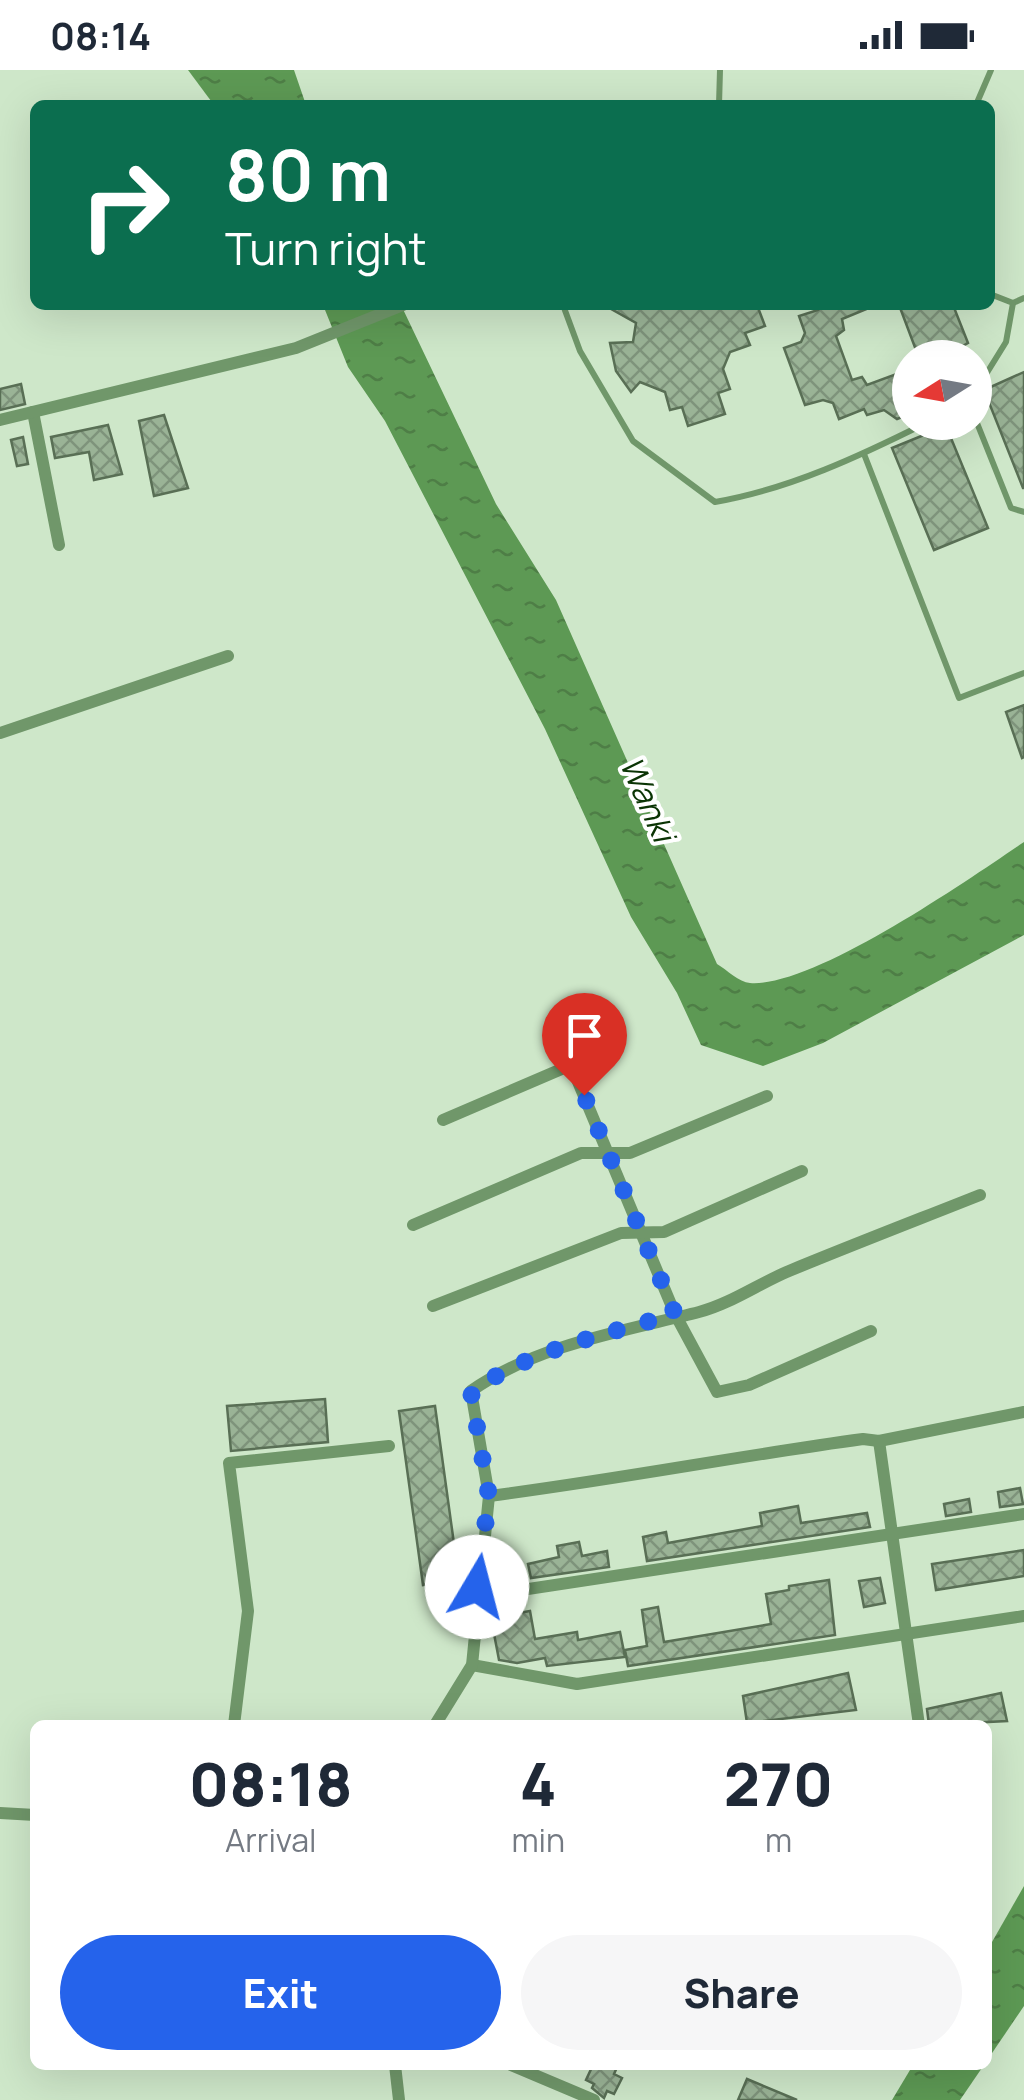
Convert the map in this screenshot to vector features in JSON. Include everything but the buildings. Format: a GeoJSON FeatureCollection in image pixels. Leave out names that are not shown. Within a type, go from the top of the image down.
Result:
{"type":"FeatureCollection","features":[{"type":"Feature","properties":{"kind":"street"},"geometry":{"type":"LineString","coordinates":[[0,420],[296,348],[391,310]]}},
{"type":"Feature","properties":{"kind":"street"},"geometry":{"type":"LineString","coordinates":[[33,412],[58,545]]}},
{"type":"Feature","properties":{"kind":"street"},"geometry":{"type":"LineString","coordinates":[[0,733],[228,656]]}},
{"type":"Feature","properties":{"kind":"street"},"geometry":{"type":"LineString","coordinates":[[443,1120],[571,1066],[675,1314],[717,1392],[749,1385],[871,1331]]}},
{"type":"Feature","properties":{"kind":"street"},"geometry":{"type":"LineString","coordinates":[[413,1225],[582,1153],[630,1153],[767,1096]]}},
{"type":"Feature","properties":{"kind":"street"},"geometry":{"type":"LineString","coordinates":[[433,1306],[621,1234],[664,1232],[802,1171]]}},
{"type":"Feature","properties":{"kind":"street"},"geometry":{"type":"LineString","coordinates":[[438,1720],[472,1666],[489,1496],[471,1392],[489,1378],[555,1351],[675,1314],[700,1312],[980,1195]]}},
{"type":"Feature","properties":{"kind":"street"},"geometry":{"type":"LineString","coordinates":[[489,1496],[594,1483],[719,1458],[864,1438],[879,1441],[1024,1412]]}},
{"type":"Feature","properties":{"kind":"street"},"geometry":{"type":"LineString","coordinates":[[879,1441],[919,1720]]}},
{"type":"Feature","properties":{"kind":"street"},"geometry":{"type":"LineString","coordinates":[[235,1720],[248,1610],[229,1463],[388,1446]]}},
{"type":"Feature","properties":{"kind":"street"},"geometry":{"type":"LineString","coordinates":[[477,1587],[508,1592],[1024,1514]]}},
{"type":"Feature","properties":{"kind":"street"},"geometry":{"type":"LineString","coordinates":[[472,1666],[577,1684],[1024,1616]]}},
{"type":"Feature","properties":{"kind":"street"},"geometry":{"type":"LineString","coordinates":[[0,1812],[30,1815]]}},
{"type":"Feature","properties":{"kind":"street"},"geometry":{"type":"LineString","coordinates":[[396,2070],[400,2100]]}},
{"type":"Feature","properties":{"kind":"street"},"geometry":{"type":"LineString","coordinates":[[523,2070],[594,2100]]}},
{"type":"Feature","properties":{"kind":"lane"},"geometry":{"type":"LineString","coordinates":[[719,100],[720,70]]}},
{"type":"Feature","properties":{"kind":"lane"},"geometry":{"type":"LineString","coordinates":[[978,100],[991,70]]}},
{"type":"Feature","properties":{"kind":"lane"},"geometry":{"type":"LineString","coordinates":[[995,296],[1013,302],[1024,298]]}},
{"type":"Feature","properties":{"kind":"lane"},"geometry":{"type":"LineString","coordinates":[[992,365],[1006,342],[1013,302]]}},
{"type":"Feature","properties":{"kind":"lane"},"geometry":{"type":"LineString","coordinates":[[564,310],[580,351],[633,441],[715,502],[755,495],[892,440]]}},
{"type":"Feature","properties":{"kind":"lane"},"geometry":{"type":"LineString","coordinates":[[984,440],[1011,508],[1024,512]]}},
{"type":"Feature","properties":{"kind":"lane"},"geometry":{"type":"LineString","coordinates":[[864,454],[960,698],[1024,672]]}},
{"type":"Feature","properties":{"kind":"water"},"geometry":{"type":"Polygon","coordinates":[[[188,70],[294,70],[304,100],[210,100],[188,70]]]}},
{"type":"Feature","properties":{"kind":"water"},"geometry":{"type":"Polygon","coordinates":[[[325,310],[403,310],[496,504],[556,600],[717,964],[750,983],[778,980],[812,968],[890,929],[1024,842],[1024,935],[823,1043],[763,1066],[701,1045],[677,993],[631,917],[545,729],[385,421],[348,367],[325,310]]]}},
{"type":"Feature","properties":{"kind":"water"},"geometry":{"type":"Polygon","coordinates":[[[1024,1886],[1024,2006],[992,2053],[992,1942],[1024,1886]]]}},
{"type":"Feature","properties":{"kind":"water"},"geometry":{"type":"Polygon","coordinates":[[[910,2070],[981,2070],[960,2100],[892,2100],[910,2070]]]}},
{"type":"Feature","properties":{"kind":"route"},"geometry":{"type":"LineString","coordinates":[[477,1587],[489,1496],[471,1392],[489,1378],[555,1351],[675,1314],[584,1095]]}},
{"type":"Feature","properties":{"kind":"water label","name":"Wanki"},"geometry":{"type":"Point","coordinates":[647,799]}}]}
